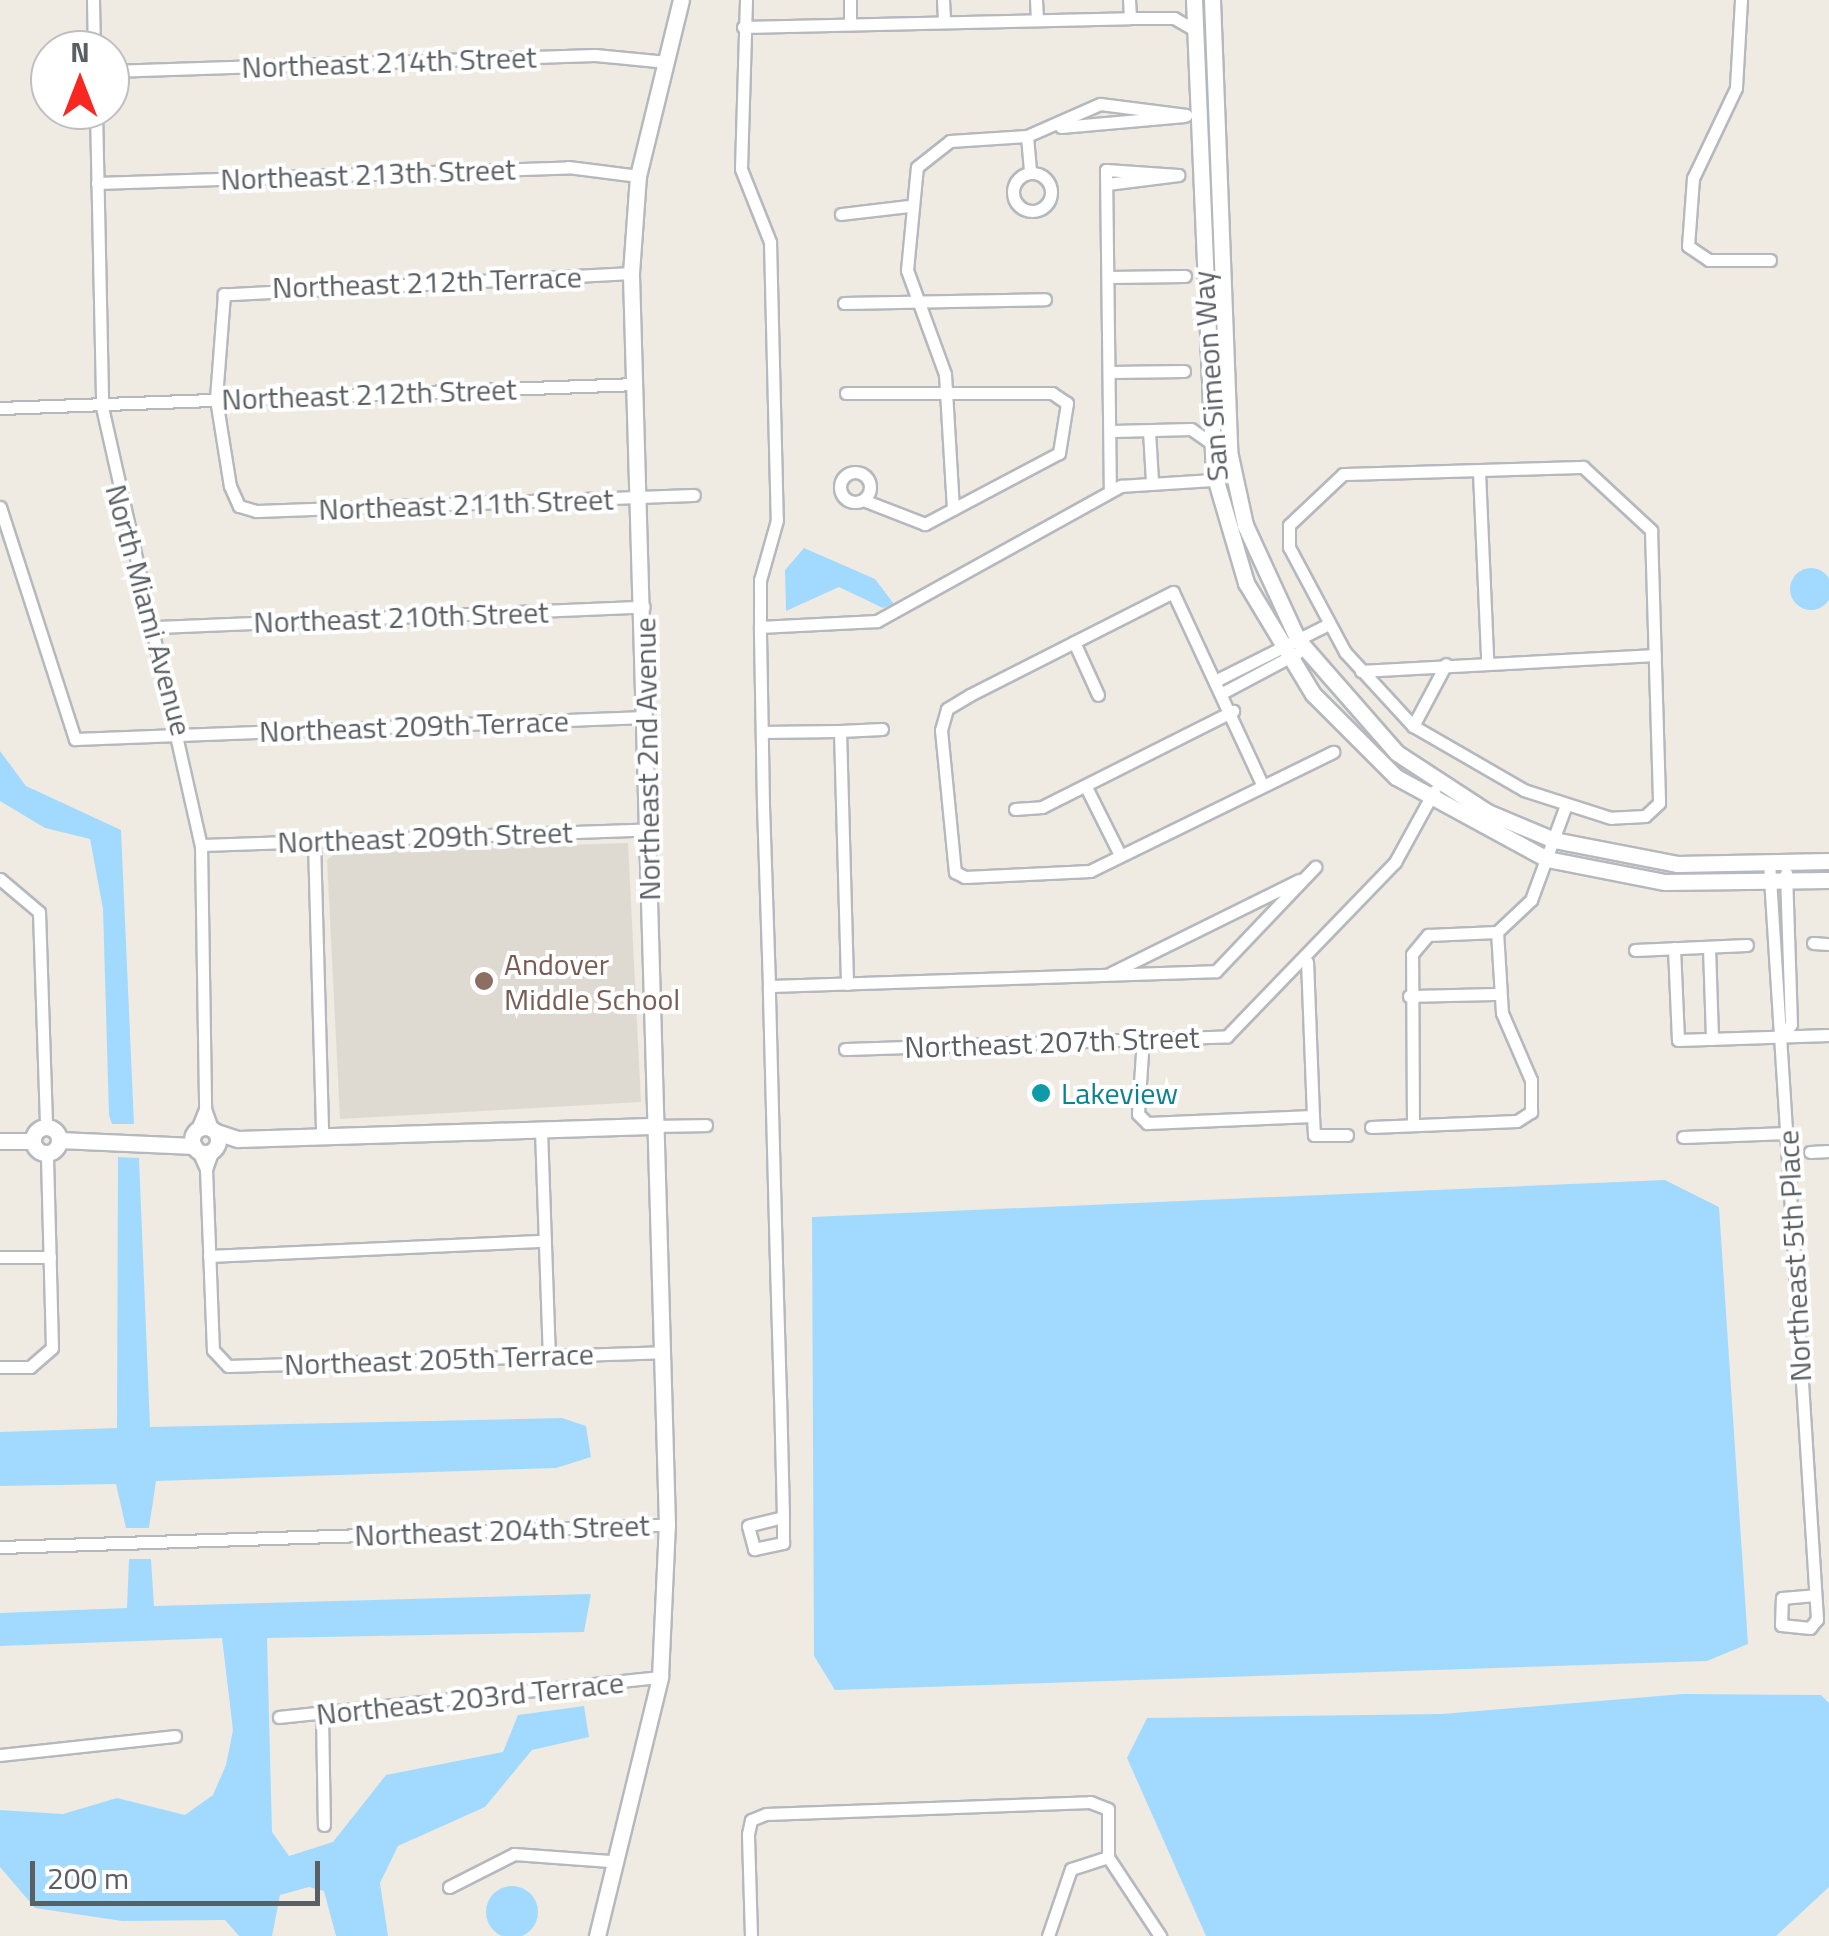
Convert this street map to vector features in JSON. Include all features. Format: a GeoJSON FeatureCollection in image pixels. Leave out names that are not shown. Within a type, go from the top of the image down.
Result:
{"type":"FeatureCollection","features":[{"type":"Feature","properties":{"kind":"street"},"geometry":{"type":"LineString","coordinates":[[92,0],[93,30]]}},
{"type":"Feature","properties":{"kind":"street","name":"Northeast 2nd Avenue"},"geometry":{"type":"LineString","coordinates":[[596,1936],[610,1861],[660,1678],[667,1525],[641,498],[631,273],[638,176],[680,0]]}},
{"type":"Feature","properties":{"kind":"street"},"geometry":{"type":"LineString","coordinates":[[746,0],[742,27],[741,169],[770,242],[777,520],[760,580],[760,626],[783,1516]]}},
{"type":"Feature","properties":{"kind":"street"},"geometry":{"type":"LineString","coordinates":[[850,0],[850,24]]}},
{"type":"Feature","properties":{"kind":"street"},"geometry":{"type":"LineString","coordinates":[[943,0],[944,22]]}},
{"type":"Feature","properties":{"kind":"street"},"geometry":{"type":"LineString","coordinates":[[1036,0],[1037,19]]}},
{"type":"Feature","properties":{"kind":"street"},"geometry":{"type":"LineString","coordinates":[[1129,0],[1130,18]]}},
{"type":"Feature","properties":{"kind":"street","name":"San Simeon Way"},"geometry":{"type":"LineString","coordinates":[[1194,0],[1192,115],[1207,418],[1262,569],[1303,642],[1362,721],[1438,784],[1554,840],[1677,864],[1829,861]]}},
{"type":"Feature","properties":{"kind":"street","name":"San Simeon Way"},"geometry":{"type":"LineString","coordinates":[[1212,0],[1219,456],[1246,584],[1285,653],[1358,744],[1429,800],[1547,859],[1664,882],[1829,880]]}},
{"type":"Feature","properties":{"kind":"street"},"geometry":{"type":"LineString","coordinates":[[1740,0],[1736,88],[1693,178],[1688,246],[1709,260],[1770,260]]}},
{"type":"Feature","properties":{"kind":"street"},"geometry":{"type":"LineString","coordinates":[[742,27],[1130,18],[1178,19],[1195,30]]}},
{"type":"Feature","properties":{"kind":"street","name":"Northeast 214th Street"},"geometry":{"type":"LineString","coordinates":[[130,70],[596,55],[667,62]]}},
{"type":"Feature","properties":{"kind":"street"},"geometry":{"type":"LineString","coordinates":[[1061,127],[1100,104],[1192,115]]}},
{"type":"Feature","properties":{"kind":"street"},"geometry":{"type":"LineString","coordinates":[[952,509],[946,396],[916,308],[908,206],[917,167],[932,149],[1027,136],[1061,127],[1216,114]]}},
{"type":"Feature","properties":{"kind":"street","name":"North Miami Avenue"},"geometry":{"type":"LineString","coordinates":[[97,130],[102,407],[118,510],[158,628],[183,736],[201,845],[208,1256],[217,1360]]}},
{"type":"Feature","properties":{"kind":"street"},"geometry":{"type":"LineString","coordinates":[[1027,136],[1030,173]]}},
{"type":"Feature","properties":{"kind":"street","name":"Northeast 213th Street"},"geometry":{"type":"LineString","coordinates":[[98,184],[568,166],[638,176]]}},
{"type":"Feature","properties":{"kind":"street"},"geometry":{"type":"LineString","coordinates":[[1106,184],[1172,182],[1178,175],[1106,170],[1106,184],[1112,372],[1113,431],[1111,484]]}},
{"type":"Feature","properties":{"kind":"street"},"geometry":{"type":"LineString","coordinates":[[841,214],[908,206]]}},
{"type":"Feature","properties":{"kind":"street","name":"Northeast 212th Terrace"},"geometry":{"type":"LineString","coordinates":[[216,400],[224,294],[631,273]]}},
{"type":"Feature","properties":{"kind":"street"},"geometry":{"type":"LineString","coordinates":[[1109,277],[1185,276]]}},
{"type":"Feature","properties":{"kind":"street"},"geometry":{"type":"LineString","coordinates":[[844,303],[916,308],[1045,299]]}},
{"type":"Feature","properties":{"kind":"street"},"geometry":{"type":"LineString","coordinates":[[1112,372],[1184,370]]}},
{"type":"Feature","properties":{"kind":"street","name":"Northeast 212th Street"},"geometry":{"type":"LineString","coordinates":[[0,408],[636,384]]}},
{"type":"Feature","properties":{"kind":"street"},"geometry":{"type":"LineString","coordinates":[[846,393],[1062,396],[1065,448],[952,509],[917,525],[864,500]]}},
{"type":"Feature","properties":{"kind":"street","name":"Northeast 211th Street"},"geometry":{"type":"LineString","coordinates":[[216,400],[239,506],[694,495]]}},
{"type":"Feature","properties":{"kind":"street"},"geometry":{"type":"LineString","coordinates":[[1113,431],[1190,430],[1207,418]]}},
{"type":"Feature","properties":{"kind":"street"},"geometry":{"type":"LineString","coordinates":[[1149,430],[1152,478]]}},
{"type":"Feature","properties":{"kind":"street"},"geometry":{"type":"LineString","coordinates":[[760,626],[876,621],[1111,484],[1197,476],[1219,456],[1190,430]]}},
{"type":"Feature","properties":{"kind":"street"},"geometry":{"type":"LineString","coordinates":[[1583,467],[1651,530],[1659,802],[1645,816],[1611,818],[1491,777],[1413,726],[1361,671],[1329,624],[1289,547],[1289,525],[1343,474],[1480,472],[1583,467]]}},
{"type":"Feature","properties":{"kind":"street"},"geometry":{"type":"LineString","coordinates":[[1480,472],[1487,658]]}},
{"type":"Feature","properties":{"kind":"street","name":"Northeast 209th Terrace"},"geometry":{"type":"LineString","coordinates":[[0,507],[75,738],[646,717]]}},
{"type":"Feature","properties":{"kind":"street"},"geometry":{"type":"LineString","coordinates":[[1262,782],[1222,686],[1173,592],[947,709],[941,730],[955,872],[1042,877],[1090,871],[1262,782],[1333,752]]}},
{"type":"Feature","properties":{"kind":"street","name":"Northeast 210th Street"},"geometry":{"type":"LineString","coordinates":[[158,628],[644,607]]}},
{"type":"Feature","properties":{"kind":"street"},"geometry":{"type":"LineString","coordinates":[[1222,686],[1285,653],[1329,624]]}},
{"type":"Feature","properties":{"kind":"street"},"geometry":{"type":"LineString","coordinates":[[1074,642],[1098,694]]}},
{"type":"Feature","properties":{"kind":"street"},"geometry":{"type":"LineString","coordinates":[[1361,671],[1487,658],[1656,655]]}},
{"type":"Feature","properties":{"kind":"street"},"geometry":{"type":"LineString","coordinates":[[1413,726],[1446,664]]}},
{"type":"Feature","properties":{"kind":"street"},"geometry":{"type":"LineString","coordinates":[[1015,809],[1086,787],[1233,711]]}},
{"type":"Feature","properties":{"kind":"street"},"geometry":{"type":"LineString","coordinates":[[762,732],[882,729]]}},
{"type":"Feature","properties":{"kind":"street"},"geometry":{"type":"LineString","coordinates":[[840,731],[847,984]]}},
{"type":"Feature","properties":{"kind":"street","name":"Northeast 207th Street"},"geometry":{"type":"LineString","coordinates":[[845,1049],[1227,1036],[1307,962],[1395,862],[1438,784]]}},
{"type":"Feature","properties":{"kind":"street"},"geometry":{"type":"LineString","coordinates":[[1086,787],[1120,855]]}},
{"type":"Feature","properties":{"kind":"street"},"geometry":{"type":"LineString","coordinates":[[1413,1125],[1409,962],[1428,936],[1497,932],[1532,900],[1566,805]]}},
{"type":"Feature","properties":{"kind":"street","name":"Northeast 209th Street"},"geometry":{"type":"LineString","coordinates":[[201,845],[648,829]]}},
{"type":"Feature","properties":{"kind":"street"},"geometry":{"type":"LineString","coordinates":[[314,842],[322,1136]]}},
{"type":"Feature","properties":{"kind":"street","name":"Northeast 5th Place"},"geometry":{"type":"LineString","coordinates":[[1777,862],[1774,1024],[1783,1036],[1815,1595]]}},
{"type":"Feature","properties":{"kind":"street"},"geometry":{"type":"LineString","coordinates":[[769,986],[1216,970],[1315,868]]}},
{"type":"Feature","properties":{"kind":"street"},"geometry":{"type":"LineString","coordinates":[[0,879],[39,912],[46,1127],[59,1140],[205,1140],[706,1125]]}},
{"type":"Feature","properties":{"kind":"street"},"geometry":{"type":"LineString","coordinates":[[1111,974],[1301,880]]}},
{"type":"Feature","properties":{"kind":"street"},"geometry":{"type":"LineString","coordinates":[[1371,1127],[1517,1122],[1531,1112],[1531,1080],[1500,994],[1497,932]]}},
{"type":"Feature","properties":{"kind":"street"},"geometry":{"type":"LineString","coordinates":[[1813,944],[1829,944]]}},
{"type":"Feature","properties":{"kind":"street"},"geometry":{"type":"LineString","coordinates":[[1634,950],[1748,946]]}},
{"type":"Feature","properties":{"kind":"street"},"geometry":{"type":"LineString","coordinates":[[1709,947],[1712,1039]]}},
{"type":"Feature","properties":{"kind":"street"},"geometry":{"type":"LineString","coordinates":[[1674,948],[1678,1040],[1829,1035]]}},
{"type":"Feature","properties":{"kind":"street"},"geometry":{"type":"LineString","coordinates":[[1307,962],[1314,1135],[1347,1135]]}},
{"type":"Feature","properties":{"kind":"street"},"geometry":{"type":"LineString","coordinates":[[1409,996],[1500,994]]}},
{"type":"Feature","properties":{"kind":"street"},"geometry":{"type":"LineString","coordinates":[[1143,1038],[1138,1114],[1148,1123],[1314,1116]]}},
{"type":"Feature","properties":{"kind":"street"},"geometry":{"type":"LineString","coordinates":[[32,1141],[46,1127]]}},
{"type":"Feature","properties":{"kind":"street"},"geometry":{"type":"LineString","coordinates":[[542,1130],[549,1356]]}},
{"type":"Feature","properties":{"kind":"street"},"geometry":{"type":"LineString","coordinates":[[1683,1136],[1788,1133]]}},
{"type":"Feature","properties":{"kind":"street"},"geometry":{"type":"LineString","coordinates":[[0,1366],[48,1358],[47,1153],[59,1140]]}},
{"type":"Feature","properties":{"kind":"street"},"geometry":{"type":"LineString","coordinates":[[0,1141],[32,1141],[47,1153]]}},
{"type":"Feature","properties":{"kind":"street"},"geometry":{"type":"LineString","coordinates":[[1810,1152],[1829,1151]]}},
{"type":"Feature","properties":{"kind":"street"},"geometry":{"type":"LineString","coordinates":[[208,1256],[545,1241]]}},
{"type":"Feature","properties":{"kind":"street"},"geometry":{"type":"LineString","coordinates":[[0,1257],[50,1257]]}},
{"type":"Feature","properties":{"kind":"street","name":"Northeast 205th Terrace"},"geometry":{"type":"LineString","coordinates":[[217,1360],[663,1352]]}},
{"type":"Feature","properties":{"kind":"street","name":"Northeast 204th Street"},"geometry":{"type":"LineString","coordinates":[[0,1547],[667,1525]]}},
{"type":"Feature","properties":{"kind":"street","name":"Northeast 203rd Terrace"},"geometry":{"type":"LineString","coordinates":[[279,1717],[660,1678]]}},
{"type":"Feature","properties":{"kind":"street"},"geometry":{"type":"LineString","coordinates":[[322,1715],[324,1825]]}},
{"type":"Feature","properties":{"kind":"street"},"geometry":{"type":"LineString","coordinates":[[0,1755],[174,1736]]}},
{"type":"Feature","properties":{"kind":"street"},"geometry":{"type":"LineString","coordinates":[[751,1936],[748,1834],[751,1820],[766,1814],[1002,1809],[1090,1802],[1108,1810],[1108,1857],[1160,1936]]}},
{"type":"Feature","properties":{"kind":"street"},"geometry":{"type":"LineString","coordinates":[[449,1887],[514,1854],[610,1861]]}},
{"type":"Feature","properties":{"kind":"street"},"geometry":{"type":"LineString","coordinates":[[1048,1936],[1071,1869],[1108,1857]]}},
{"type":"Feature","properties":{"kind":"shaded area","name":"Andover Middle School"},"geometry":{"type":"Polygon","coordinates":[[[628,843],[641,1102],[340,1119],[327,860],[337,852],[628,843]]]}},
{"type":"Feature","properties":{"kind":"water"},"geometry":{"type":"Polygon","coordinates":[[[804,548],[875,579],[894,604],[883,608],[839,587],[786,611],[785,570],[804,548]]]}},
{"type":"Feature","properties":{"kind":"water"},"geometry":{"type":"Polygon","coordinates":[[[1811,568],[1826,574],[1832,589],[1826,604],[1811,610],[1796,604],[1790,589],[1796,574],[1811,568]]]}},
{"type":"Feature","properties":{"kind":"water"},"geometry":{"type":"Polygon","coordinates":[[[0,751],[26,786],[121,830],[134,1124],[112,1124],[109,1115],[103,909],[90,839],[45,828],[0,801],[0,751]]]}},
{"type":"Feature","properties":{"kind":"water"},"geometry":{"type":"Polygon","coordinates":[[[118,1157],[139,1158],[150,1427],[562,1418],[586,1426],[591,1457],[556,1468],[156,1481],[149,1528],[126,1528],[116,1484],[0,1486],[0,1432],[117,1428],[118,1157]]]}},
{"type":"Feature","properties":{"kind":"water"},"geometry":{"type":"Polygon","coordinates":[[[1665,1180],[1719,1207],[1748,1644],[1707,1661],[835,1690],[814,1656],[812,1217],[1665,1180]]]}},
{"type":"Feature","properties":{"kind":"water"},"geometry":{"type":"Polygon","coordinates":[[[129,1559],[151,1559],[154,1606],[591,1594],[584,1632],[267,1638],[272,1832],[289,1856],[333,1842],[386,1775],[503,1752],[518,1715],[584,1706],[589,1737],[532,1750],[485,1807],[398,1846],[380,1883],[388,1936],[336,1936],[324,1891],[309,1887],[280,1895],[272,1936],[239,1936],[225,1920],[122,1921],[35,1908],[0,1867],[0,1810],[63,1814],[117,1798],[185,1815],[213,1795],[226,1765],[233,1730],[222,1638],[0,1646],[0,1613],[127,1608],[129,1559]]]}},
{"type":"Feature","properties":{"kind":"water"},"geometry":{"type":"Polygon","coordinates":[[[1683,1694],[1821,1695],[1829,1703],[1829,1887],[1776,1936],[1206,1936],[1127,1758],[1147,1718],[1442,1714],[1683,1694]]]}},
{"type":"Feature","properties":{"kind":"water"},"geometry":{"type":"Polygon","coordinates":[[[512,1886],[530,1894],[538,1912],[530,1930],[512,1938],[494,1930],[486,1912],[494,1894],[512,1886]]]}},
{"type":"Feature","properties":{"kind":"place","name":"Andover Middle School"},"geometry":{"type":"Point","coordinates":[484,981]}},
{"type":"Feature","properties":{"kind":"place","name":"Lakeview"},"geometry":{"type":"Point","coordinates":[1041,1093]}}]}
